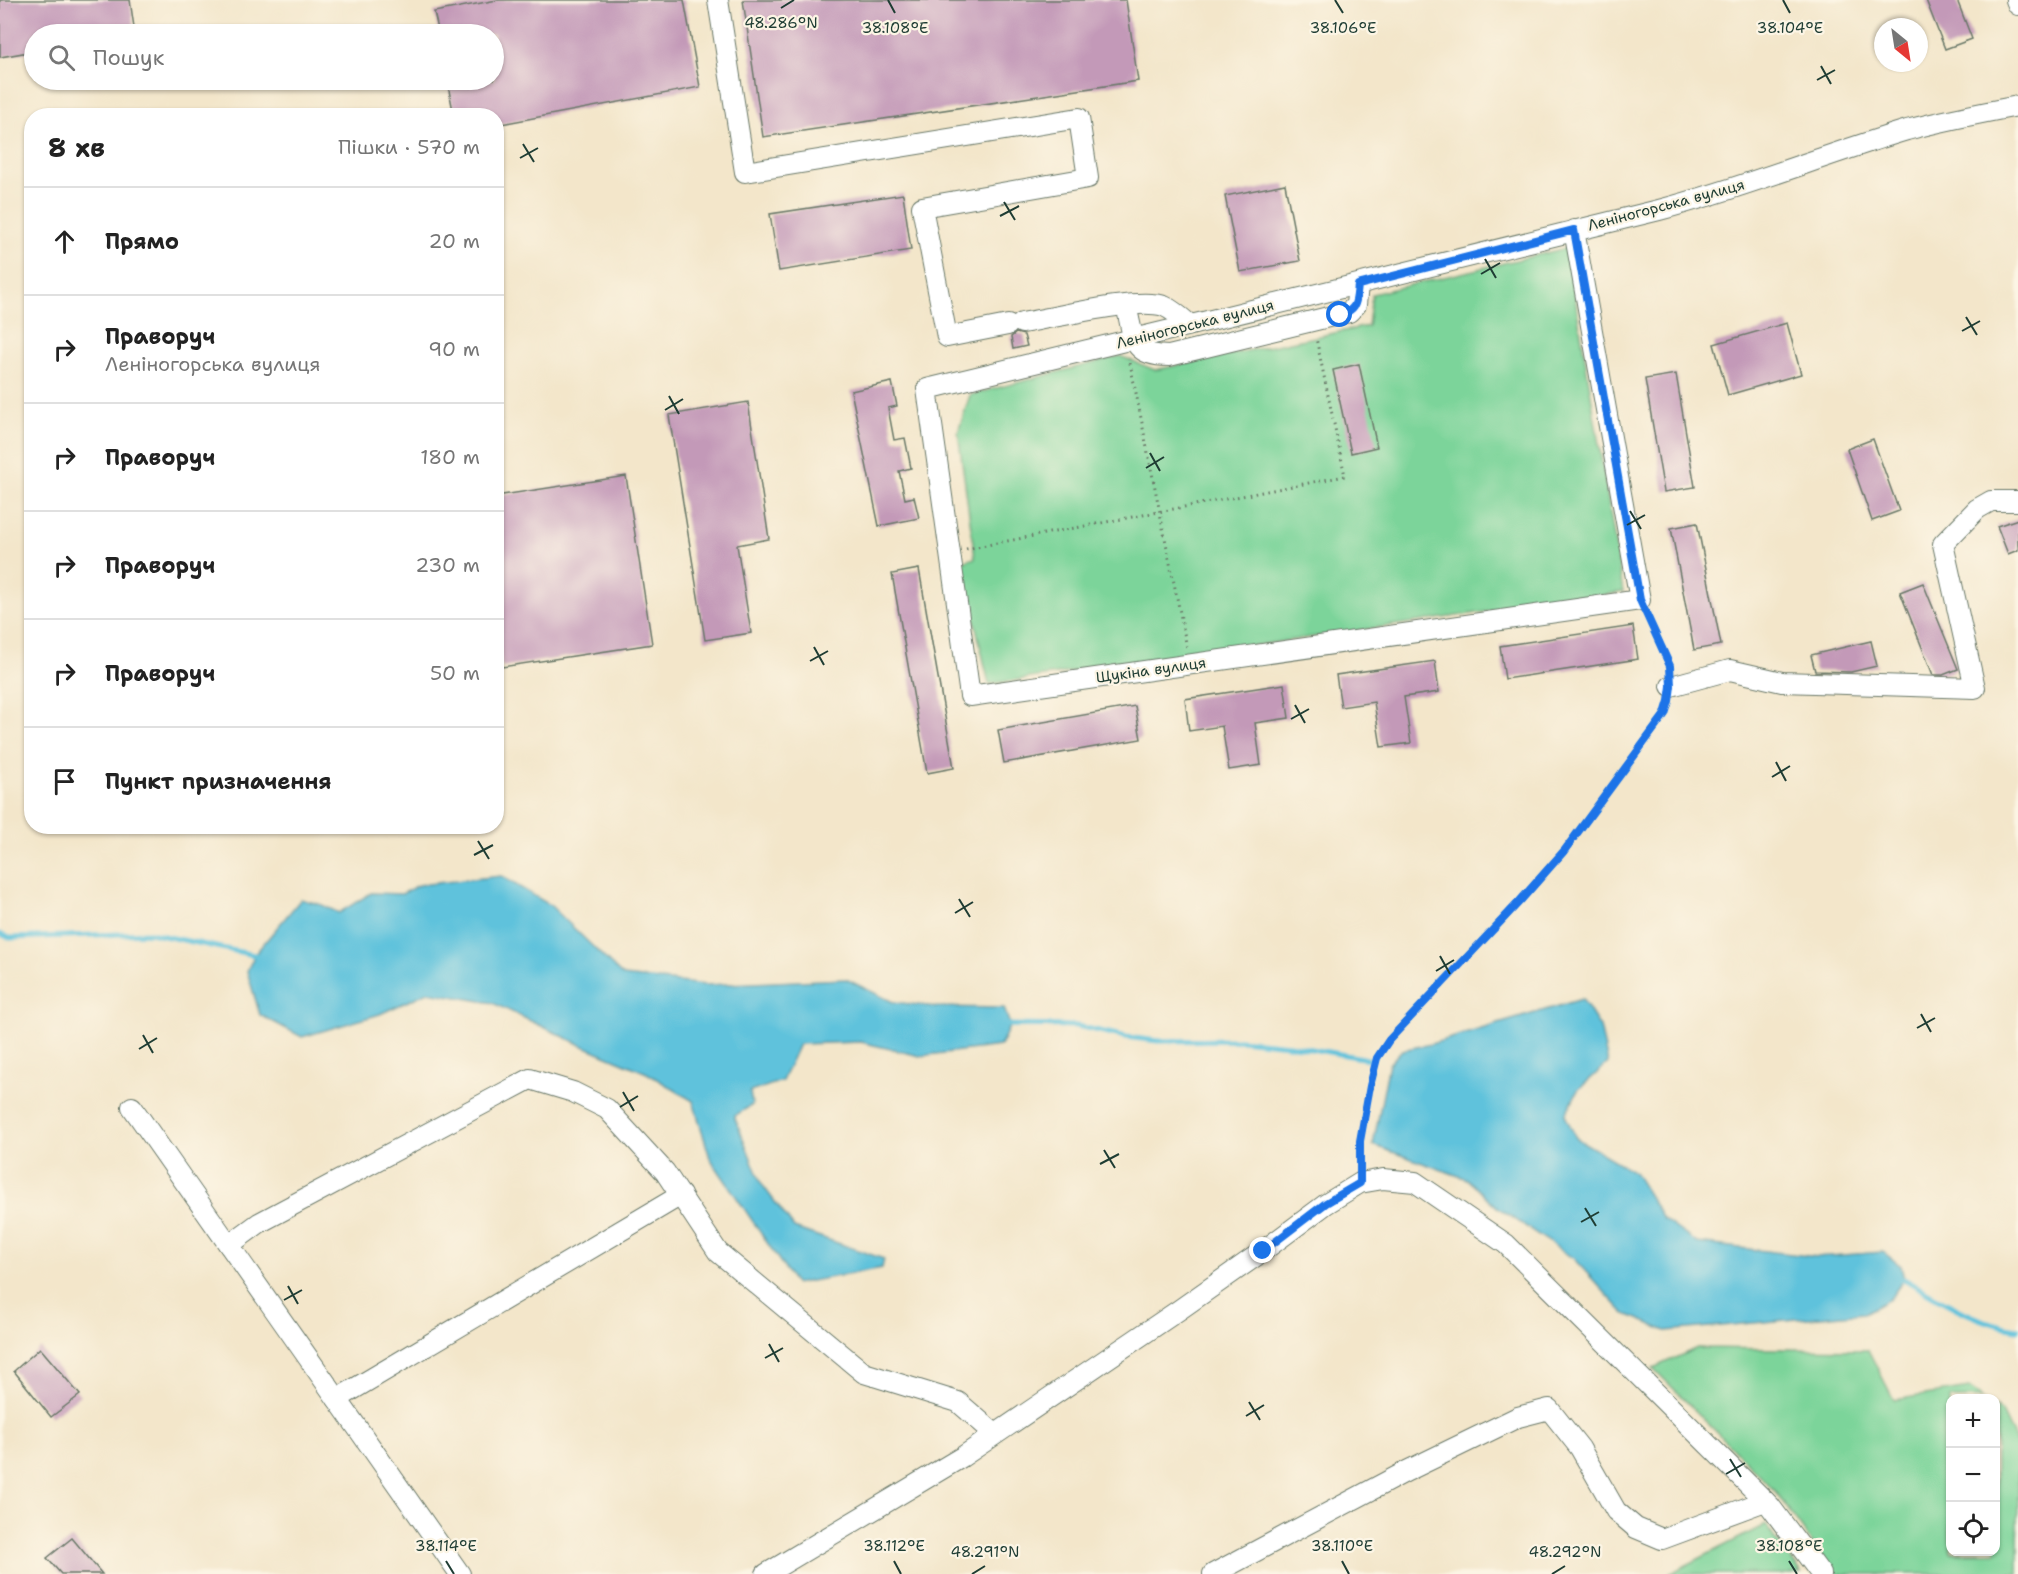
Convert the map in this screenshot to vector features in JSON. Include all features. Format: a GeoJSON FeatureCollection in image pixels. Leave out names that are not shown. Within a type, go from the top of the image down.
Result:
{"type":"FeatureCollection","features":[{"type":"Feature","properties":{"kind":"street"},"geometry":{"type":"LineString","coordinates":[[718,0],[745,171],[1079,118],[1088,178],[922,207],[947,337],[1126,305],[1164,306],[1190,325]]}},
{"type":"Feature","properties":{"kind":"street"},"geometry":{"type":"LineString","coordinates":[[2016,0],[2018,5]]}},
{"type":"Feature","properties":{"kind":"street","name":"Леніногорська вулиця"},"geometry":{"type":"LineString","coordinates":[[927,389],[1358,285],[1708,196],[1907,130],[2018,106]]}},
{"type":"Feature","properties":{"kind":"street"},"geometry":{"type":"LineString","coordinates":[[1574,230],[1640,600]]}},
{"type":"Feature","properties":{"kind":"street"},"geometry":{"type":"LineString","coordinates":[[1126,305],[1130,339],[1140,350],[1153,356],[1169,356],[1350,312],[1356,305],[1358,285]]}},
{"type":"Feature","properties":{"kind":"street","name":"Щукіна вулиця"},"geometry":{"type":"LineString","coordinates":[[927,389],[970,696],[1640,600]]}},
{"type":"Feature","properties":{"kind":"street"},"geometry":{"type":"LineString","coordinates":[[1671,686],[1730,670],[1782,682],[1975,687],[1943,544],[1977,509],[1991,501],[2018,501]]}},
{"type":"Feature","properties":{"kind":"street"},"geometry":{"type":"LineString","coordinates":[[229,1245],[259,1223],[530,1079],[573,1092],[607,1109],[665,1172],[718,1252],[864,1373],[958,1402],[995,1434]]}},
{"type":"Feature","properties":{"kind":"street"},"geometry":{"type":"LineString","coordinates":[[132,1107],[460,1574]]}},
{"type":"Feature","properties":{"kind":"street"},"geometry":{"type":"LineString","coordinates":[[766,1574],[927,1479],[995,1434],[1179,1310],[1326,1203],[1360,1183],[1383,1179],[1415,1182],[1506,1244],[1765,1501],[1821,1574]]}},
{"type":"Feature","properties":{"kind":"street"},"geometry":{"type":"LineString","coordinates":[[337,1399],[681,1195]]}},
{"type":"Feature","properties":{"kind":"street"},"geometry":{"type":"LineString","coordinates":[[1213,1574],[1407,1471],[1518,1417],[1549,1409],[1580,1448],[1617,1511],[1636,1528],[1662,1539],[1765,1501]]}},
{"type":"Feature","properties":{"kind":"path"},"geometry":{"type":"LineString","coordinates":[[950,552],[1345,476],[1313,322]]}},
{"type":"Feature","properties":{"kind":"path"},"geometry":{"type":"LineString","coordinates":[[1130,339],[1159,513],[1190,664]]}},
{"type":"Feature","properties":{"kind":"path"},"geometry":{"type":"LineString","coordinates":[[1360,1183],[1360,1141],[1377,1058],[1389,1040],[1564,851],[1665,714],[1671,686],[1670,666],[1640,600]]}},
{"type":"Feature","properties":{"kind":"green space"},"geometry":{"type":"Polygon","coordinates":[[[1567,248],[1623,592],[989,684],[961,562],[975,558],[958,432],[970,395],[1120,356],[1155,370],[1368,326],[1372,294],[1567,248]]]}},
{"type":"Feature","properties":{"kind":"green space"},"geometry":{"type":"Polygon","coordinates":[[[1697,1348],[1868,1350],[1894,1400],[1969,1388],[1977,1394],[1946,1394],[1946,1556],[2000,1556],[2000,1410],[2018,1446],[2018,1574],[1834,1574],[1775,1491],[1653,1368],[1697,1348]]]}},
{"type":"Feature","properties":{"kind":"green space"},"geometry":{"type":"Polygon","coordinates":[[[1765,1525],[1802,1574],[1669,1574],[1765,1525]]]}},
{"type":"Feature","properties":{"kind":"water"},"geometry":{"type":"Polygon","coordinates":[[[501,876],[550,905],[623,976],[705,985],[846,979],[893,1002],[937,1007],[1004,1008],[1010,1025],[1000,1046],[920,1056],[861,1042],[799,1044],[782,1081],[750,1092],[752,1105],[734,1116],[761,1183],[794,1228],[884,1259],[882,1268],[795,1284],[710,1158],[693,1101],[647,1073],[493,1003],[428,992],[380,1014],[302,1037],[260,1015],[247,971],[255,954],[301,899],[339,913],[371,893],[402,894],[418,885],[501,876]]]}},
{"type":"Feature","properties":{"kind":"water"},"geometry":{"type":"Polygon","coordinates":[[[1582,999],[1600,1027],[1608,1063],[1578,1090],[1565,1115],[1576,1138],[1634,1172],[1663,1219],[1697,1243],[1817,1257],[1883,1252],[1901,1266],[1904,1279],[1890,1299],[1864,1313],[1666,1331],[1624,1313],[1574,1259],[1497,1207],[1467,1179],[1373,1145],[1389,1064],[1402,1050],[1431,1044],[1582,999]]]}},
{"type":"Feature","properties":{"kind":"building"},"geometry":{"type":"Polygon","coordinates":[[[0,0],[130,0],[134,24],[24,24],[24,53],[0,57],[0,0]]]}},
{"type":"Feature","properties":{"kind":"building"},"geometry":{"type":"Polygon","coordinates":[[[497,0],[684,0],[700,87],[504,124],[504,108],[452,108],[449,90],[504,90],[504,24],[437,24],[434,12],[497,0]]]}},
{"type":"Feature","properties":{"kind":"building"},"geometry":{"type":"Polygon","coordinates":[[[743,0],[1126,0],[1138,81],[763,137],[743,0]]]}},
{"type":"Feature","properties":{"kind":"building"},"geometry":{"type":"Polygon","coordinates":[[[1926,0],[1957,0],[1972,39],[1945,49],[1926,0]]]}},
{"type":"Feature","properties":{"kind":"building"},"geometry":{"type":"Polygon","coordinates":[[[1285,184],[1300,261],[1240,272],[1225,196],[1285,184]]]}},
{"type":"Feature","properties":{"kind":"building"},"geometry":{"type":"Polygon","coordinates":[[[903,194],[911,250],[779,271],[770,214],[903,194]]]}},
{"type":"Feature","properties":{"kind":"building"},"geometry":{"type":"Polygon","coordinates":[[[1787,323],[1801,374],[1728,395],[1714,344],[1787,323]]]}},
{"type":"Feature","properties":{"kind":"building"},"geometry":{"type":"Polygon","coordinates":[[[1016,333],[1024,335],[1027,346],[1013,349],[1011,337],[1016,333]]]}},
{"type":"Feature","properties":{"kind":"building"},"geometry":{"type":"Polygon","coordinates":[[[1359,364],[1377,447],[1351,453],[1333,370],[1359,364]]]}},
{"type":"Feature","properties":{"kind":"building"},"geometry":{"type":"Polygon","coordinates":[[[1676,374],[1695,487],[1664,492],[1645,379],[1676,374]]]}},
{"type":"Feature","properties":{"kind":"building"},"geometry":{"type":"Polygon","coordinates":[[[892,382],[897,406],[888,408],[894,440],[905,438],[911,468],[899,471],[905,499],[914,497],[919,518],[879,526],[851,391],[892,382]]]}},
{"type":"Feature","properties":{"kind":"building"},"geometry":{"type":"Polygon","coordinates":[[[748,402],[769,539],[737,545],[751,633],[705,640],[669,415],[748,402]]]}},
{"type":"Feature","properties":{"kind":"building"},"geometry":{"type":"Polygon","coordinates":[[[1873,439],[1899,511],[1872,521],[1847,449],[1873,439]]]}},
{"type":"Feature","properties":{"kind":"building"},"geometry":{"type":"Polygon","coordinates":[[[626,476],[652,644],[504,667],[504,495],[626,476]]]}},
{"type":"Feature","properties":{"kind":"building"},"geometry":{"type":"Polygon","coordinates":[[[2018,519],[2018,550],[2008,554],[1997,526],[2018,519]]]}},
{"type":"Feature","properties":{"kind":"building"},"geometry":{"type":"Polygon","coordinates":[[[1697,523],[1721,645],[1694,650],[1671,528],[1697,523]]]}},
{"type":"Feature","properties":{"kind":"building"},"geometry":{"type":"Polygon","coordinates":[[[919,569],[954,768],[927,773],[892,574],[919,569]]]}},
{"type":"Feature","properties":{"kind":"building"},"geometry":{"type":"Polygon","coordinates":[[[1923,583],[1958,669],[1943,675],[1933,675],[1900,592],[1923,583]]]}},
{"type":"Feature","properties":{"kind":"building"},"geometry":{"type":"Polygon","coordinates":[[[1633,626],[1638,659],[1505,679],[1500,646],[1633,626]]]}},
{"type":"Feature","properties":{"kind":"building"},"geometry":{"type":"Polygon","coordinates":[[[1871,641],[1877,666],[1851,672],[1815,671],[1811,655],[1871,641]]]}},
{"type":"Feature","properties":{"kind":"building"},"geometry":{"type":"Polygon","coordinates":[[[1435,661],[1439,692],[1404,697],[1411,743],[1381,747],[1374,702],[1341,707],[1336,675],[1435,661]]]}},
{"type":"Feature","properties":{"kind":"building"},"geometry":{"type":"Polygon","coordinates":[[[1284,684],[1289,718],[1255,723],[1261,765],[1229,770],[1222,726],[1189,731],[1185,699],[1284,684]]]}},
{"type":"Feature","properties":{"kind":"building"},"geometry":{"type":"Polygon","coordinates":[[[1135,706],[1141,739],[1004,763],[998,730],[1135,706]]]}},
{"type":"Feature","properties":{"kind":"building"},"geometry":{"type":"Polygon","coordinates":[[[40,1348],[80,1395],[51,1417],[14,1371],[40,1348]]]}},
{"type":"Feature","properties":{"kind":"building"},"geometry":{"type":"Polygon","coordinates":[[[72,1538],[102,1574],[61,1574],[47,1558],[72,1538]]]}},
{"type":"Feature","properties":{"kind":"waterway"},"geometry":{"type":"LineString","coordinates":[[0,934],[10,938],[150,933],[259,956]]}},
{"type":"Feature","properties":{"kind":"waterway"},"geometry":{"type":"LineString","coordinates":[[1004,1025],[1077,1026],[1126,1037],[1158,1041],[1241,1040],[1289,1045],[1368,1059]]}},
{"type":"Feature","properties":{"kind":"waterway"},"geometry":{"type":"LineString","coordinates":[[1899,1280],[1904,1279],[1973,1316],[2018,1329]]}},
{"type":"Feature","properties":{"kind":"route"},"geometry":{"type":"LineString","coordinates":[[1263,1251],[1326,1203],[1360,1183],[1360,1141],[1377,1058],[1389,1040],[1564,851],[1665,714],[1671,686],[1670,666],[1640,600],[1574,230],[1358,285],[1356,305],[1350,312],[1340,315]]}}]}
